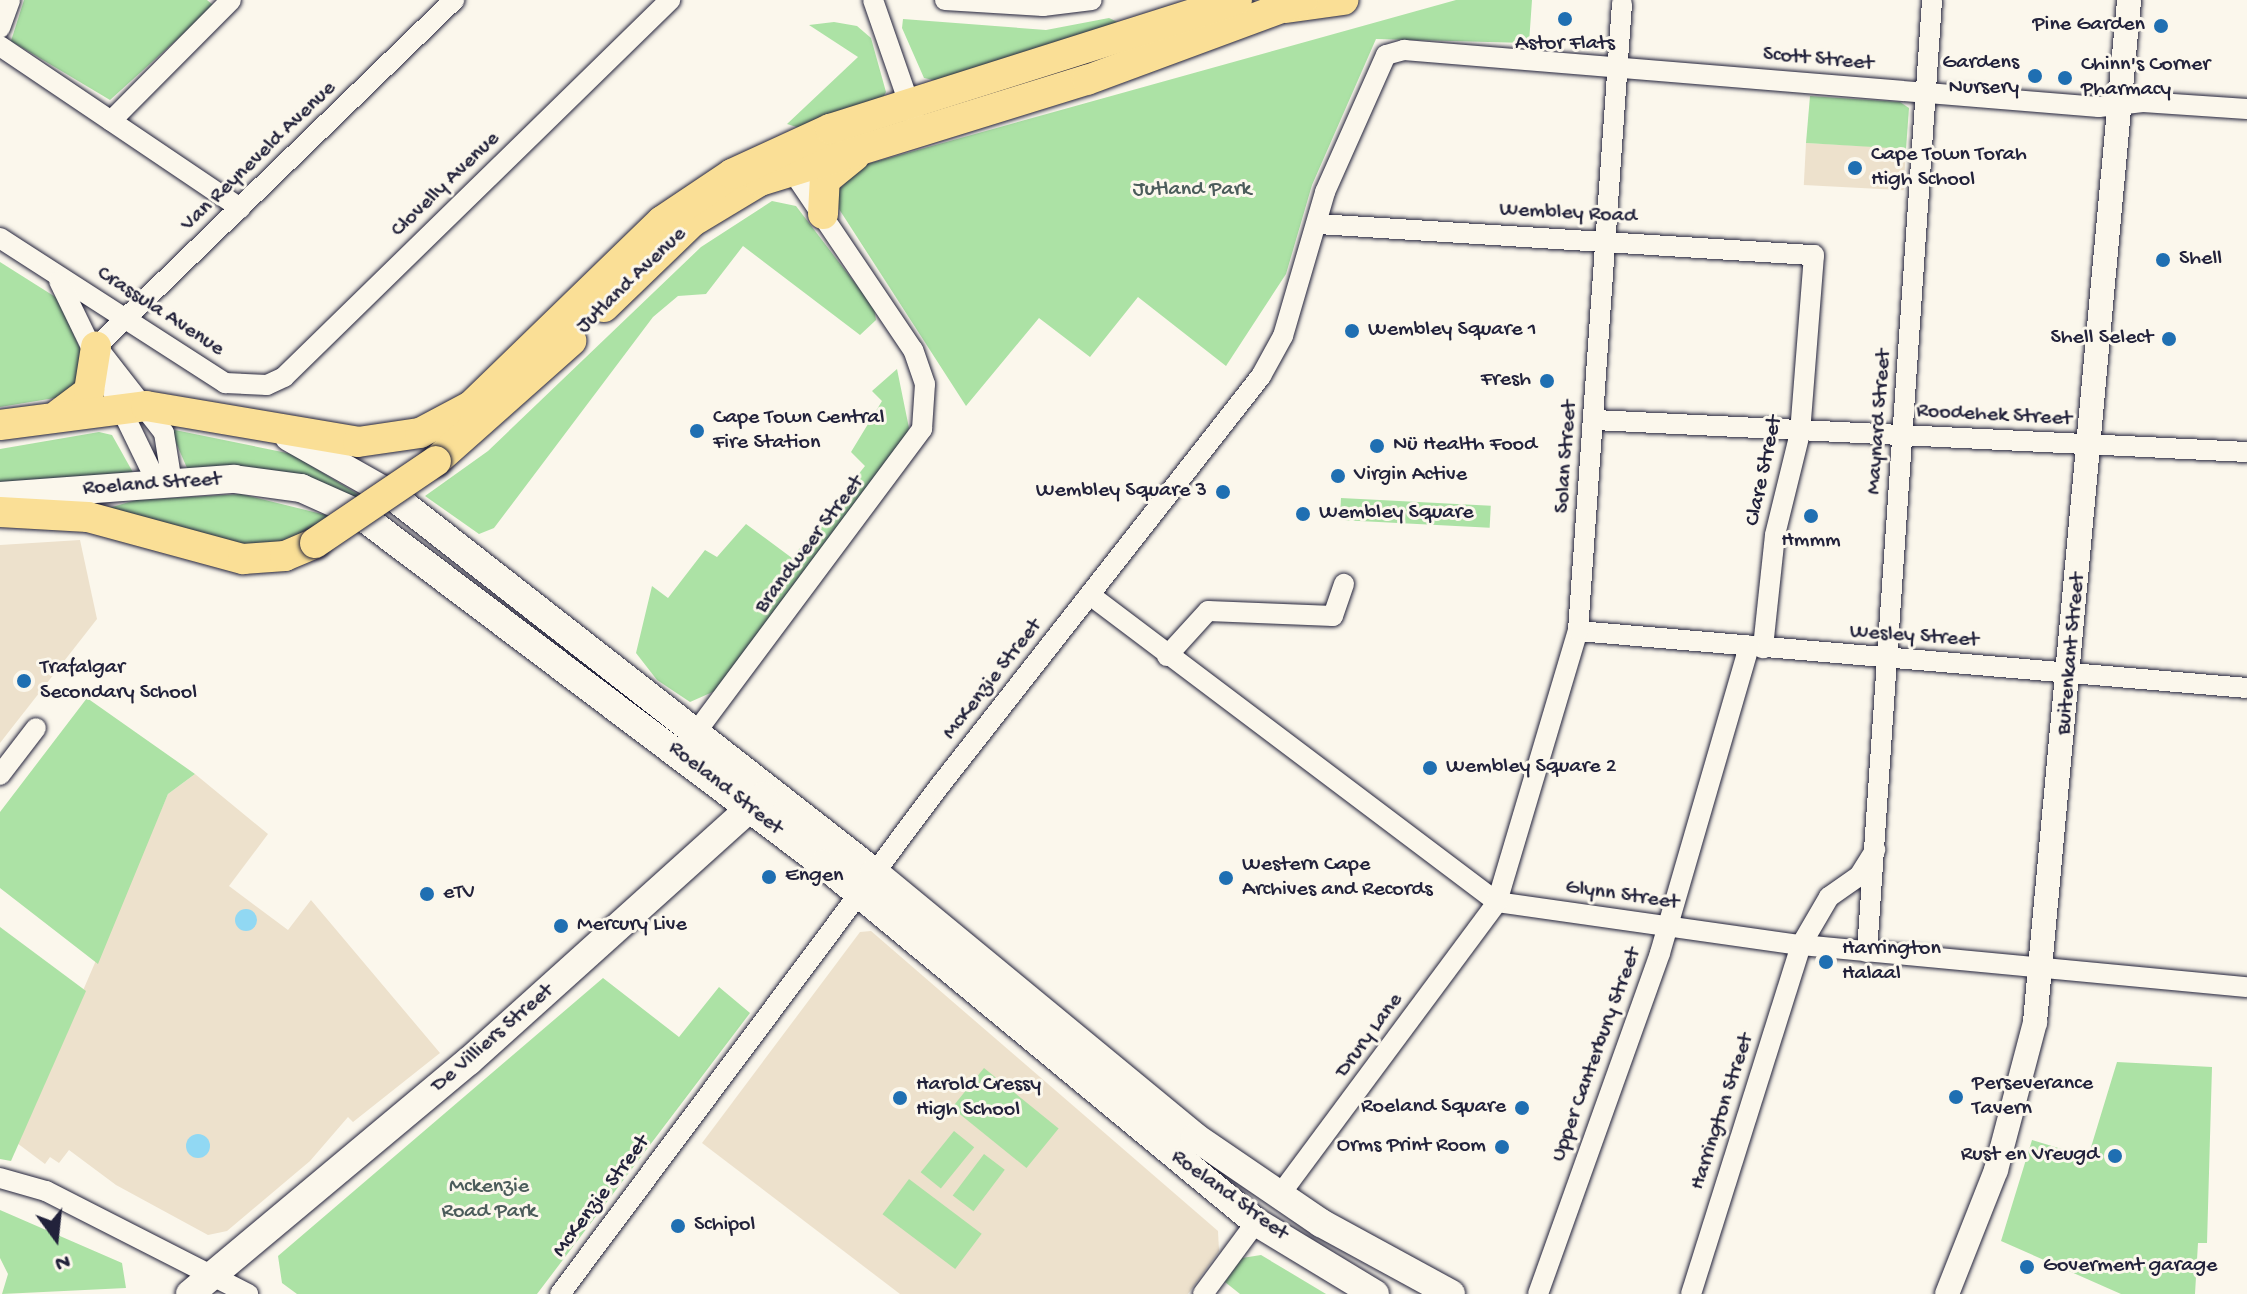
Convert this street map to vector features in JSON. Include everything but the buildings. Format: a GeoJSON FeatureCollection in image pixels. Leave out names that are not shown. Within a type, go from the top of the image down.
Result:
{"type":"FeatureCollection","features":[{"type":"Feature","properties":{"kind":"main road","name":"Jutland Avenue"},"geometry":{"type":"LineString","coordinates":[[0,512],[88,517],[243,559],[285,556],[315,543],[478,429],[692,222],[784,159],[888,138],[914,117],[1087,80],[1290,5],[1343,0]]}},
{"type":"Feature","properties":{"kind":"main road","name":"Jutland Avenue"},"geometry":{"type":"LineString","coordinates":[[0,425],[115,407],[146,406],[277,431],[386,441],[448,421],[498,383],[662,221],[784,159],[914,117],[1235,1]]}},
{"type":"Feature","properties":{"kind":"main road"},"geometry":{"type":"LineString","coordinates":[[823,214],[831,171],[888,138]]}},
{"type":"Feature","properties":{"kind":"main road"},"geometry":{"type":"LineString","coordinates":[[58,415],[89,391],[96,347]]}},
{"type":"Feature","properties":{"kind":"main road","name":"Roeland Street"},"geometry":{"type":"LineString","coordinates":[[277,431],[390,494],[759,800],[1195,1137],[1279,1196],[1451,1294]]}},
{"type":"Feature","properties":{"kind":"main road","name":"Roeland Street"},"geometry":{"type":"LineString","coordinates":[[0,496],[165,484],[278,483],[359,514],[688,743]]}},
{"type":"Feature","properties":{"kind":"main road","name":"De Villiers Street"},"geometry":{"type":"LineString","coordinates":[[199,1285],[469,1061],[759,800]]}},
{"type":"Feature","properties":{"kind":"main road","name":"Roeland Street"},"geometry":{"type":"LineString","coordinates":[[867,882],[1256,1222],[1375,1294]]}},
{"type":"Feature","properties":{"kind":"street"},"geometry":{"type":"LineString","coordinates":[[0,28],[10,0]]}},
{"type":"Feature","properties":{"kind":"street"},"geometry":{"type":"LineString","coordinates":[[111,121],[231,0]]}},
{"type":"Feature","properties":{"kind":"street","name":"Van Reyneveld Avenue"},"geometry":{"type":"LineString","coordinates":[[96,347],[454,0]]}},
{"type":"Feature","properties":{"kind":"street","name":"Clovelly Avenue"},"geometry":{"type":"LineString","coordinates":[[247,389],[284,377],[670,0]]}},
{"type":"Feature","properties":{"kind":"street"},"geometry":{"type":"LineString","coordinates":[[873,0],[914,117]]}},
{"type":"Feature","properties":{"kind":"street"},"geometry":{"type":"LineString","coordinates":[[945,0],[1043,3],[1092,0]]}},
{"type":"Feature","properties":{"kind":"street","name":"Maynard Street"},"geometry":{"type":"LineString","coordinates":[[1867,952],[1877,848],[1932,0]]}},
{"type":"Feature","properties":{"kind":"street","name":"Buitenkant Street"},"geometry":{"type":"LineString","coordinates":[[1947,1294],[2016,1105],[2041,968],[2072,672],[2129,0]]}},
{"type":"Feature","properties":{"kind":"street","name":"Solan Street"},"geometry":{"type":"LineString","coordinates":[[1497,902],[1578,631],[1622,4]]}},
{"type":"Feature","properties":{"kind":"street"},"geometry":{"type":"LineString","coordinates":[[0,46],[240,208]]}},
{"type":"Feature","properties":{"kind":"street","name":"Scott Street"},"geometry":{"type":"LineString","coordinates":[[1386,55],[1404,50],[1927,94],[2247,109]]}},
{"type":"Feature","properties":{"kind":"street","name":"McKenzie Street"},"geometry":{"type":"LineString","coordinates":[[560,1294],[867,882],[1261,376],[1283,336],[1318,224],[1386,55]]}},
{"type":"Feature","properties":{"kind":"street","name":"Brandweer Street"},"geometry":{"type":"LineString","coordinates":[[688,743],[922,429],[925,384],[913,350],[784,159]]}},
{"type":"Feature","properties":{"kind":"street","name":"Wembley Road"},"geometry":{"type":"LineString","coordinates":[[1318,224],[1814,255]]}},
{"type":"Feature","properties":{"kind":"street","name":"Crassula Avenue"},"geometry":{"type":"LineString","coordinates":[[0,238],[129,318],[225,383],[247,389]]}},
{"type":"Feature","properties":{"kind":"street","name":"Clare Street"},"geometry":{"type":"LineString","coordinates":[[1756,647],[1775,535],[1800,433],[1814,255]]}},
{"type":"Feature","properties":{"kind":"street","name":"Crassula Avenue"},"geometry":{"type":"LineString","coordinates":[[48,270],[73,300],[96,347],[115,407],[165,484]]}},
{"type":"Feature","properties":{"kind":"street","name":"Crassula Avenue"},"geometry":{"type":"LineString","coordinates":[[96,347],[146,406],[170,445],[165,484]]}},
{"type":"Feature","properties":{"kind":"street","name":"Roodehek Street"},"geometry":{"type":"LineString","coordinates":[[1595,420],[1800,433],[2247,452]]}},
{"type":"Feature","properties":{"kind":"street"},"geometry":{"type":"LineString","coordinates":[[1167,656],[1208,611],[1333,616],[1344,584]]}},
{"type":"Feature","properties":{"kind":"street","name":"Glynn Street"},"geometry":{"type":"LineString","coordinates":[[1090,595],[1497,902],[1801,945],[2247,987]]}},
{"type":"Feature","properties":{"kind":"street","name":"Wesley Street"},"geometry":{"type":"LineString","coordinates":[[1578,631],[1887,660],[2247,688]]}},
{"type":"Feature","properties":{"kind":"street","name":"Upper Canterbury Street"},"geometry":{"type":"LineString","coordinates":[[1538,1294],[1668,927],[1756,647]]}},
{"type":"Feature","properties":{"kind":"street"},"geometry":{"type":"LineString","coordinates":[[0,775],[36,728]]}},
{"type":"Feature","properties":{"kind":"street"},"geometry":{"type":"LineString","coordinates":[[1801,945],[1829,897],[1859,876],[1877,848]]}},
{"type":"Feature","properties":{"kind":"street","name":"Drury Lane"},"geometry":{"type":"LineString","coordinates":[[1279,1196],[1497,902]]}},
{"type":"Feature","properties":{"kind":"street","name":"Harrington Street"},"geometry":{"type":"LineString","coordinates":[[1691,1294],[1801,945]]}},
{"type":"Feature","properties":{"kind":"street"},"geometry":{"type":"LineString","coordinates":[[0,1178],[46,1191],[199,1285],[248,1294]]}},
{"type":"Feature","properties":{"kind":"street"},"geometry":{"type":"LineString","coordinates":[[1203,1294],[1256,1222]]}},
{"type":"Feature","properties":{"kind":"shaded area","name":"Cape Town Torah High School"},"geometry":{"type":"Polygon","coordinates":[[[1806,143],[1906,148],[1904,190],[1804,185],[1806,143]]]}},
{"type":"Feature","properties":{"kind":"shaded area","name":"Trafalgar Secondary School"},"geometry":{"type":"Polygon","coordinates":[[[80,540],[97,619],[0,743],[0,545],[80,540]]]}},
{"type":"Feature","properties":{"kind":"shaded area"},"geometry":{"type":"Polygon","coordinates":[[[195,774],[268,834],[229,886],[288,930],[311,900],[440,1053],[353,1122],[348,1117],[310,1161],[227,1231],[208,1235],[116,1185],[69,1150],[59,1163],[50,1157],[45,1164],[17,1143],[168,794],[195,774]]]}},
{"type":"Feature","properties":{"kind":"shaded area","name":"Harold Cressy High School"},"geometry":{"type":"Polygon","coordinates":[[[871,931],[1218,1231],[1219,1251],[1188,1294],[900,1294],[702,1143],[860,932],[871,931]]]}},
{"type":"Feature","properties":{"kind":"green space"},"geometry":{"type":"Polygon","coordinates":[[[24,0],[207,0],[214,6],[110,100],[11,41],[24,0]]]}},
{"type":"Feature","properties":{"kind":"green space","name":"Jutland Park"},"geometry":{"type":"Polygon","coordinates":[[[1456,0],[1532,0],[1529,43],[1376,39],[1312,185],[1286,274],[1226,366],[1138,297],[1090,357],[1039,318],[966,406],[839,209],[838,191],[860,166],[1456,0]]]}},
{"type":"Feature","properties":{"kind":"green space"},"geometry":{"type":"Polygon","coordinates":[[[1109,18],[1120,23],[938,81],[924,78],[902,28],[903,19],[1046,30],[1109,18]]]}},
{"type":"Feature","properties":{"kind":"green space"},"geometry":{"type":"Polygon","coordinates":[[[834,22],[857,26],[871,38],[886,92],[879,105],[803,129],[787,124],[858,57],[809,25],[834,22]]]}},
{"type":"Feature","properties":{"kind":"green space"},"geometry":{"type":"Polygon","coordinates":[[[1810,96],[1900,102],[1909,108],[1906,149],[1806,143],[1810,96]]]}},
{"type":"Feature","properties":{"kind":"green space"},"geometry":{"type":"Polygon","coordinates":[[[772,201],[796,206],[874,308],[876,320],[860,335],[743,246],[706,294],[678,296],[653,317],[494,528],[479,534],[425,496],[488,451],[701,247],[772,201]]]}},
{"type":"Feature","properties":{"kind":"green space"},"geometry":{"type":"Polygon","coordinates":[[[0,262],[57,298],[87,364],[67,396],[0,407],[0,262]]]}},
{"type":"Feature","properties":{"kind":"green space"},"geometry":{"type":"Polygon","coordinates":[[[897,369],[909,428],[899,451],[724,687],[690,702],[657,680],[636,653],[652,586],[668,598],[705,550],[717,557],[746,524],[792,558],[865,466],[851,452],[882,401],[872,391],[897,369]]]}},
{"type":"Feature","properties":{"kind":"green space"},"geometry":{"type":"Polygon","coordinates":[[[170,429],[292,454],[364,498],[428,552],[248,468],[187,468],[170,429]]]}},
{"type":"Feature","properties":{"kind":"green space"},"geometry":{"type":"Polygon","coordinates":[[[99,432],[112,435],[135,476],[0,490],[0,449],[99,432]]]}},
{"type":"Feature","properties":{"kind":"green space"},"geometry":{"type":"Polygon","coordinates":[[[241,494],[330,516],[300,538],[230,549],[102,510],[136,500],[241,494]]]}},
{"type":"Feature","properties":{"kind":"green space"},"geometry":{"type":"Polygon","coordinates":[[[1341,498],[1491,506],[1490,528],[1340,520],[1341,498]]]}},
{"type":"Feature","properties":{"kind":"green space"},"geometry":{"type":"Polygon","coordinates":[[[87,698],[195,774],[168,794],[98,964],[0,888],[0,812],[87,698]]]}},
{"type":"Feature","properties":{"kind":"green space"},"geometry":{"type":"Polygon","coordinates":[[[0,927],[86,991],[11,1161],[0,1159],[0,927]]]}},
{"type":"Feature","properties":{"kind":"green space","name":"Mckenzie Road Park"},"geometry":{"type":"Polygon","coordinates":[[[603,978],[679,1037],[719,987],[750,1013],[537,1294],[297,1294],[282,1283],[278,1256],[603,978]]]}},
{"type":"Feature","properties":{"kind":"green space"},"geometry":{"type":"Polygon","coordinates":[[[2117,1062],[2212,1067],[2207,1243],[2198,1243],[2195,1294],[2121,1294],[2001,1241],[2032,1140],[2088,1157],[2117,1062]]]}},
{"type":"Feature","properties":{"kind":"green space"},"geometry":{"type":"Polygon","coordinates":[[[984,1068],[1059,1128],[1027,1168],[952,1108],[984,1068]]]}},
{"type":"Feature","properties":{"kind":"green space"},"geometry":{"type":"Polygon","coordinates":[[[954,1131],[974,1147],[941,1189],[921,1172],[954,1131]]]}},
{"type":"Feature","properties":{"kind":"green space"},"geometry":{"type":"Polygon","coordinates":[[[984,1154],[1005,1170],[973,1211],[953,1196],[984,1154]]]}},
{"type":"Feature","properties":{"kind":"green space"},"geometry":{"type":"Polygon","coordinates":[[[909,1179],[982,1234],[955,1269],[883,1214],[909,1179]]]}},
{"type":"Feature","properties":{"kind":"green space"},"geometry":{"type":"Polygon","coordinates":[[[0,1210],[122,1263],[126,1288],[2,1294],[8,1274],[0,1258],[0,1210]]]}},
{"type":"Feature","properties":{"kind":"green space"},"geometry":{"type":"Polygon","coordinates":[[[1261,1255],[1326,1294],[1240,1294],[1225,1282],[1242,1258],[1261,1255]]]}},
{"type":"Feature","properties":{"kind":"water"},"geometry":{"type":"Polygon","coordinates":[[[246,909],[254,912],[257,920],[254,928],[246,931],[238,928],[235,920],[238,912],[246,909]]]}},
{"type":"Feature","properties":{"kind":"water"},"geometry":{"type":"Polygon","coordinates":[[[198,1134],[207,1137],[210,1146],[207,1155],[198,1158],[189,1155],[186,1146],[189,1137],[198,1134]]]}},
{"type":"Feature","properties":{"kind":"place","name":"Astor Flats"},"geometry":{"type":"Point","coordinates":[1565,19]}},
{"type":"Feature","properties":{"kind":"place","name":"Pine Garden"},"geometry":{"type":"Point","coordinates":[2161,26]}},
{"type":"Feature","properties":{"kind":"place","name":"Gardens Nursery"},"geometry":{"type":"Point","coordinates":[2035,76]}},
{"type":"Feature","properties":{"kind":"place","name":"Chinn's Corner Pharmacy"},"geometry":{"type":"Point","coordinates":[2065,78]}},
{"type":"Feature","properties":{"kind":"place","name":"Cape Town Torah High School"},"geometry":{"type":"Point","coordinates":[1855,168]}},
{"type":"Feature","properties":{"kind":"place","name":"Shell"},"geometry":{"type":"Point","coordinates":[2163,260]}},
{"type":"Feature","properties":{"kind":"place","name":"Wembley Square 1"},"geometry":{"type":"Point","coordinates":[1352,331]}},
{"type":"Feature","properties":{"kind":"place","name":"Shell Select"},"geometry":{"type":"Point","coordinates":[2169,339]}},
{"type":"Feature","properties":{"kind":"place","name":"Fresh"},"geometry":{"type":"Point","coordinates":[1547,381]}},
{"type":"Feature","properties":{"kind":"place","name":"Cape Town Central Fire Station"},"geometry":{"type":"Point","coordinates":[697,431]}},
{"type":"Feature","properties":{"kind":"place","name":"Nü Health Food"},"geometry":{"type":"Point","coordinates":[1377,446]}},
{"type":"Feature","properties":{"kind":"place","name":"Virgin Active"},"geometry":{"type":"Point","coordinates":[1338,476]}},
{"type":"Feature","properties":{"kind":"place","name":"Wembley Square 3"},"geometry":{"type":"Point","coordinates":[1223,492]}},
{"type":"Feature","properties":{"kind":"place","name":"Wembley Square"},"geometry":{"type":"Point","coordinates":[1303,514]}},
{"type":"Feature","properties":{"kind":"place","name":"Hmmm"},"geometry":{"type":"Point","coordinates":[1811,516]}},
{"type":"Feature","properties":{"kind":"place","name":"Trafalgar Secondary School"},"geometry":{"type":"Point","coordinates":[24,681]}},
{"type":"Feature","properties":{"kind":"place","name":"Wembley Square 2"},"geometry":{"type":"Point","coordinates":[1430,768]}},
{"type":"Feature","properties":{"kind":"place","name":"Engen"},"geometry":{"type":"Point","coordinates":[769,877]}},
{"type":"Feature","properties":{"kind":"place","name":"Western Cape Archives and Records"},"geometry":{"type":"Point","coordinates":[1226,878]}},
{"type":"Feature","properties":{"kind":"place","name":"eTV"},"geometry":{"type":"Point","coordinates":[427,894]}},
{"type":"Feature","properties":{"kind":"place","name":"Mercury Live"},"geometry":{"type":"Point","coordinates":[561,926]}},
{"type":"Feature","properties":{"kind":"place","name":"Harrington Halaal"},"geometry":{"type":"Point","coordinates":[1826,962]}},
{"type":"Feature","properties":{"kind":"place","name":"Perseverance Tavern"},"geometry":{"type":"Point","coordinates":[1956,1097]}},
{"type":"Feature","properties":{"kind":"place","name":"Harold Cressy High School"},"geometry":{"type":"Point","coordinates":[900,1098]}},
{"type":"Feature","properties":{"kind":"place","name":"Roeland Square"},"geometry":{"type":"Point","coordinates":[1522,1108]}},
{"type":"Feature","properties":{"kind":"place","name":"Orms Print Room"},"geometry":{"type":"Point","coordinates":[1502,1147]}},
{"type":"Feature","properties":{"kind":"place","name":"Rust en Vreugd"},"geometry":{"type":"Point","coordinates":[2115,1156]}},
{"type":"Feature","properties":{"kind":"place","name":"Schipol"},"geometry":{"type":"Point","coordinates":[678,1226]}},
{"type":"Feature","properties":{"kind":"place","name":"Goverment garage"},"geometry":{"type":"Point","coordinates":[2027,1267]}}]}
